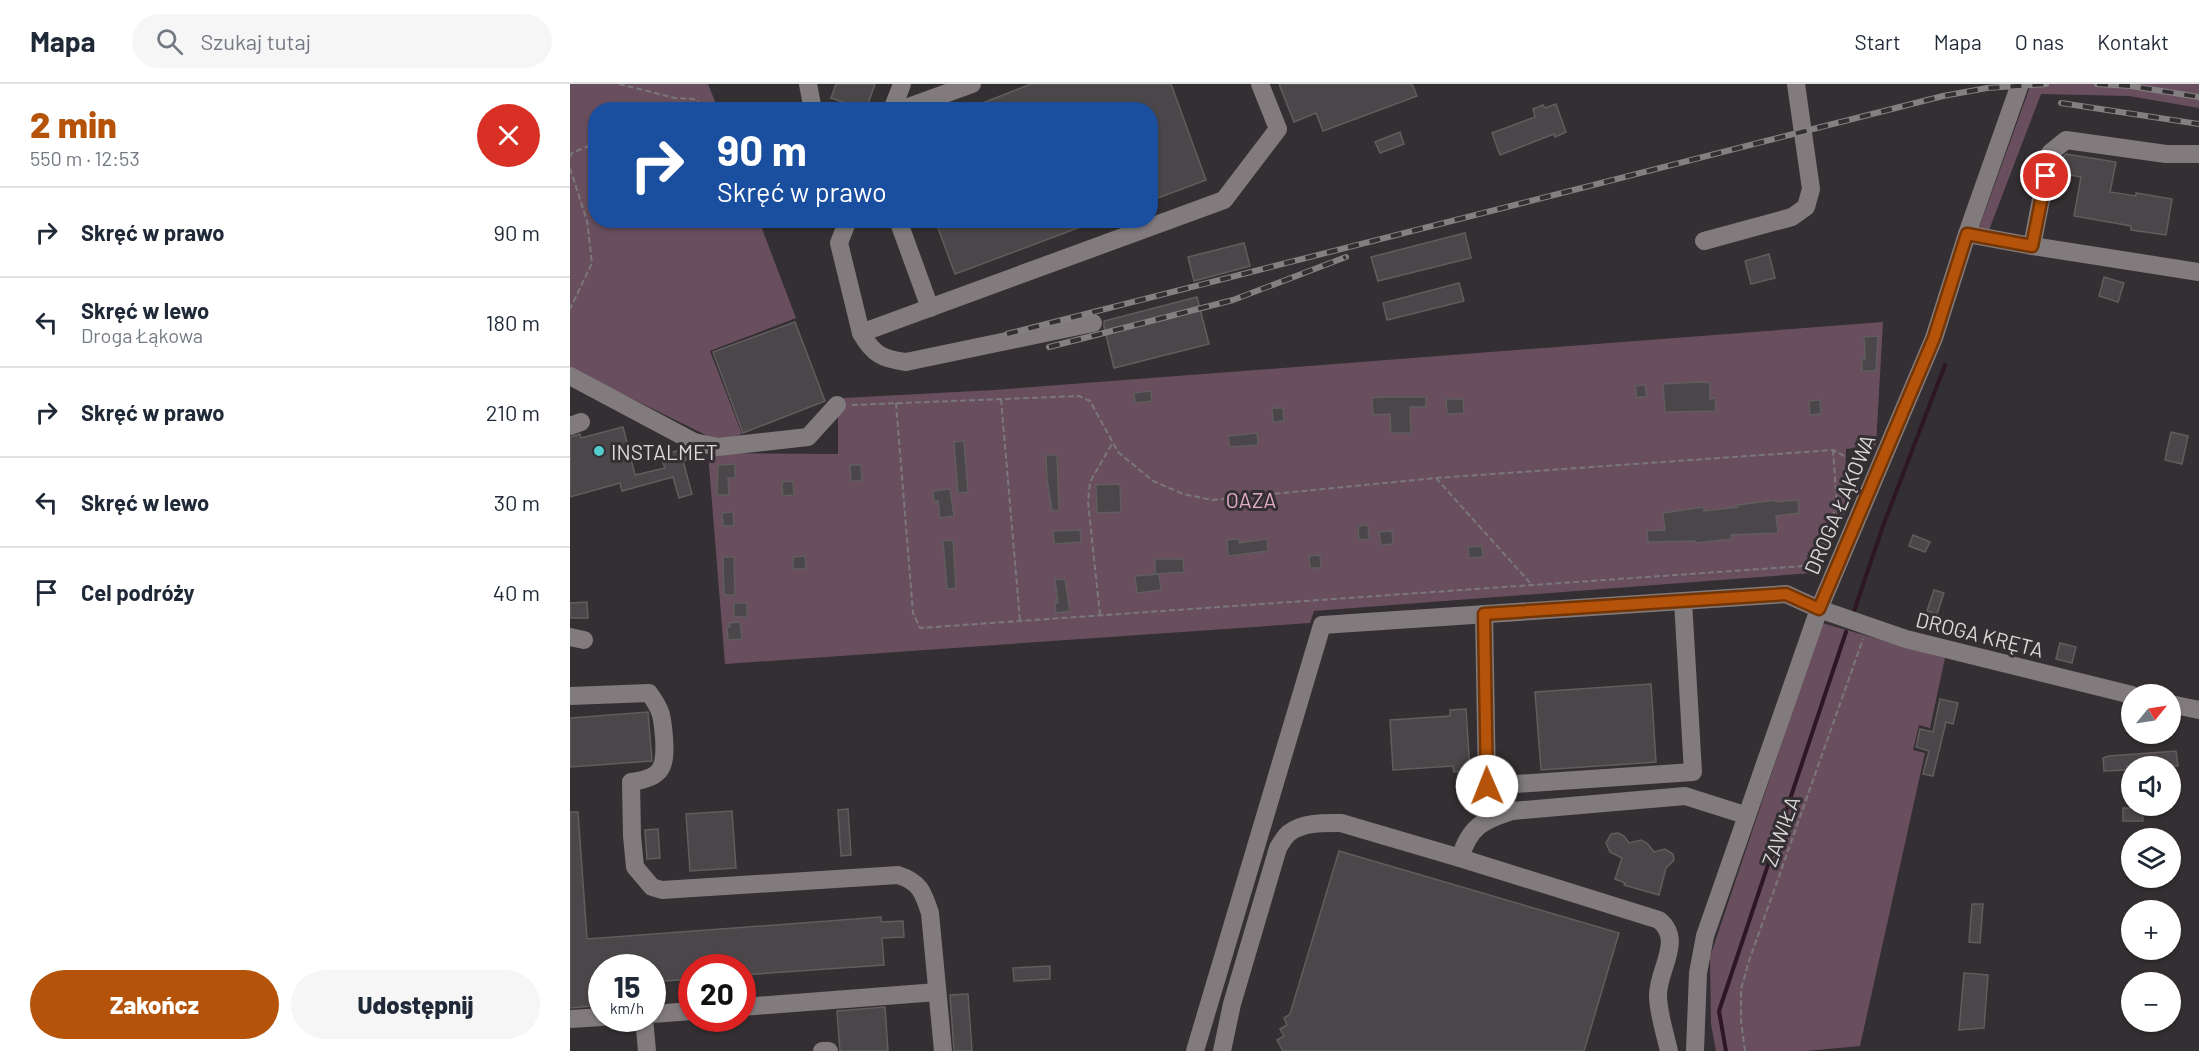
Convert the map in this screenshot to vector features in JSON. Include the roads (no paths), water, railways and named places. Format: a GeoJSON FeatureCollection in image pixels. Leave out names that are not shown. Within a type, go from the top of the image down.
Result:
{"type":"FeatureCollection","features":[{"type":"Feature","properties":{"kind":"street"},"geometry":{"type":"LineString","coordinates":[[808,84],[811,102]]}},
{"type":"Feature","properties":{"kind":"street"},"geometry":{"type":"LineString","coordinates":[[895,102],[902,84]]}},
{"type":"Feature","properties":{"kind":"street"},"geometry":{"type":"LineString","coordinates":[[922,102],[972,84]]}},
{"type":"Feature","properties":{"kind":"street"},"geometry":{"type":"LineString","coordinates":[[1158,224],[1224,200],[1278,129],[1260,84]]}},
{"type":"Feature","properties":{"kind":"street"},"geometry":{"type":"LineString","coordinates":[[1704,241],[1792,217],[1806,207],[1811,189],[1796,84]]}},
{"type":"Feature","properties":{"kind":"street","name":"DROGA ŁĄKOWA"},"geometry":{"type":"LineString","coordinates":[[1695,1051],[1698,973],[1705,936],[1745,816],[1819,609],[1934,338],[1967,234],[2020,84]]}},
{"type":"Feature","properties":{"kind":"street"},"geometry":{"type":"LineString","coordinates":[[2032,246],[2050,153],[2066,140],[2166,154],[2199,154]]}},
{"type":"Feature","properties":{"kind":"street"},"geometry":{"type":"LineString","coordinates":[[836,228],[861,333],[870,348],[882,357],[906,362],[1093,323]]}},
{"type":"Feature","properties":{"kind":"street"},"geometry":{"type":"LineString","coordinates":[[839,243],[845,228]]}},
{"type":"Feature","properties":{"kind":"street"},"geometry":{"type":"LineString","coordinates":[[901,228],[930,308]]}},
{"type":"Feature","properties":{"kind":"street"},"geometry":{"type":"LineString","coordinates":[[861,333],[1148,228]]}},
{"type":"Feature","properties":{"kind":"street"},"geometry":{"type":"LineString","coordinates":[[1967,234],[2199,272]]}},
{"type":"Feature","properties":{"kind":"street"},"geometry":{"type":"LineString","coordinates":[[570,376],[694,442],[718,447],[808,437],[837,405]]}},
{"type":"Feature","properties":{"kind":"street","name":"DROGA KRĘTA"},"geometry":{"type":"LineString","coordinates":[[1195,1051],[1322,625],[1786,594],[1819,609],[1906,639],[2121,692]]}},
{"type":"Feature","properties":{"kind":"street"},"geometry":{"type":"LineString","coordinates":[[1484,614],[1487,786],[1635,777],[1693,771],[1683,601]]}},
{"type":"Feature","properties":{"kind":"street"},"geometry":{"type":"LineString","coordinates":[[570,696],[649,693],[662,712],[666,759],[660,771],[647,780],[631,782],[635,867],[652,887],[662,890],[898,875],[912,880],[924,894],[930,913],[943,1051]]}},
{"type":"Feature","properties":{"kind":"street"},"geometry":{"type":"LineString","coordinates":[[2181,706],[2199,710]]}},
{"type":"Feature","properties":{"kind":"street"},"geometry":{"type":"LineString","coordinates":[[1460,858],[1466,839],[1477,827],[1493,817],[1512,811],[1685,796],[1745,816]]}},
{"type":"Feature","properties":{"kind":"street"},"geometry":{"type":"LineString","coordinates":[[1222,1051],[1232,1004],[1278,848],[1288,833],[1300,827],[1322,823],[1341,823],[1659,920],[1666,926],[1671,941],[1658,995],[1669,1051]]}},
{"type":"Feature","properties":{"kind":"street"},"geometry":{"type":"LineString","coordinates":[[756,1006],[938,992]]}},
{"type":"Feature","properties":{"kind":"street"},"geometry":{"type":"LineString","coordinates":[[570,1019],[588,1018]]}},
{"type":"Feature","properties":{"kind":"street"},"geometry":{"type":"LineString","coordinates":[[645,1032],[647,1051]]}},
{"type":"Feature","properties":{"kind":"street"},"geometry":{"type":"LineString","coordinates":[[822,1051],[829,1050]]}},
{"type":"Feature","properties":{"kind":"waterway"},"geometry":{"type":"LineString","coordinates":[[1853,614],[1883,526],[1945,365]]}},
{"type":"Feature","properties":{"kind":"waterway"},"geometry":{"type":"LineString","coordinates":[[1726,1051],[1719,1011],[1846,632]]}},
{"type":"Feature","properties":{"kind":"railway"},"geometry":{"type":"LineString","coordinates":[[1007,334],[1943,96],[1987,88],[2046,84]]}},
{"type":"Feature","properties":{"kind":"railway"},"geometry":{"type":"LineString","coordinates":[[2097,84],[2131,86],[2199,97]]}},
{"type":"Feature","properties":{"kind":"railway"},"geometry":{"type":"LineString","coordinates":[[2061,103],[2199,124]]}},
{"type":"Feature","properties":{"kind":"railway"},"geometry":{"type":"LineString","coordinates":[[1049,347],[1233,300],[1346,257]]}},
{"type":"Feature","properties":{"kind":"place","name":"INSTALMET"},"geometry":{"type":"Point","coordinates":[599,451]}},
{"type":"Feature","properties":{"kind":"park label","name":"OAZA"},"geometry":{"type":"Point","coordinates":[1251,499]}}]}
